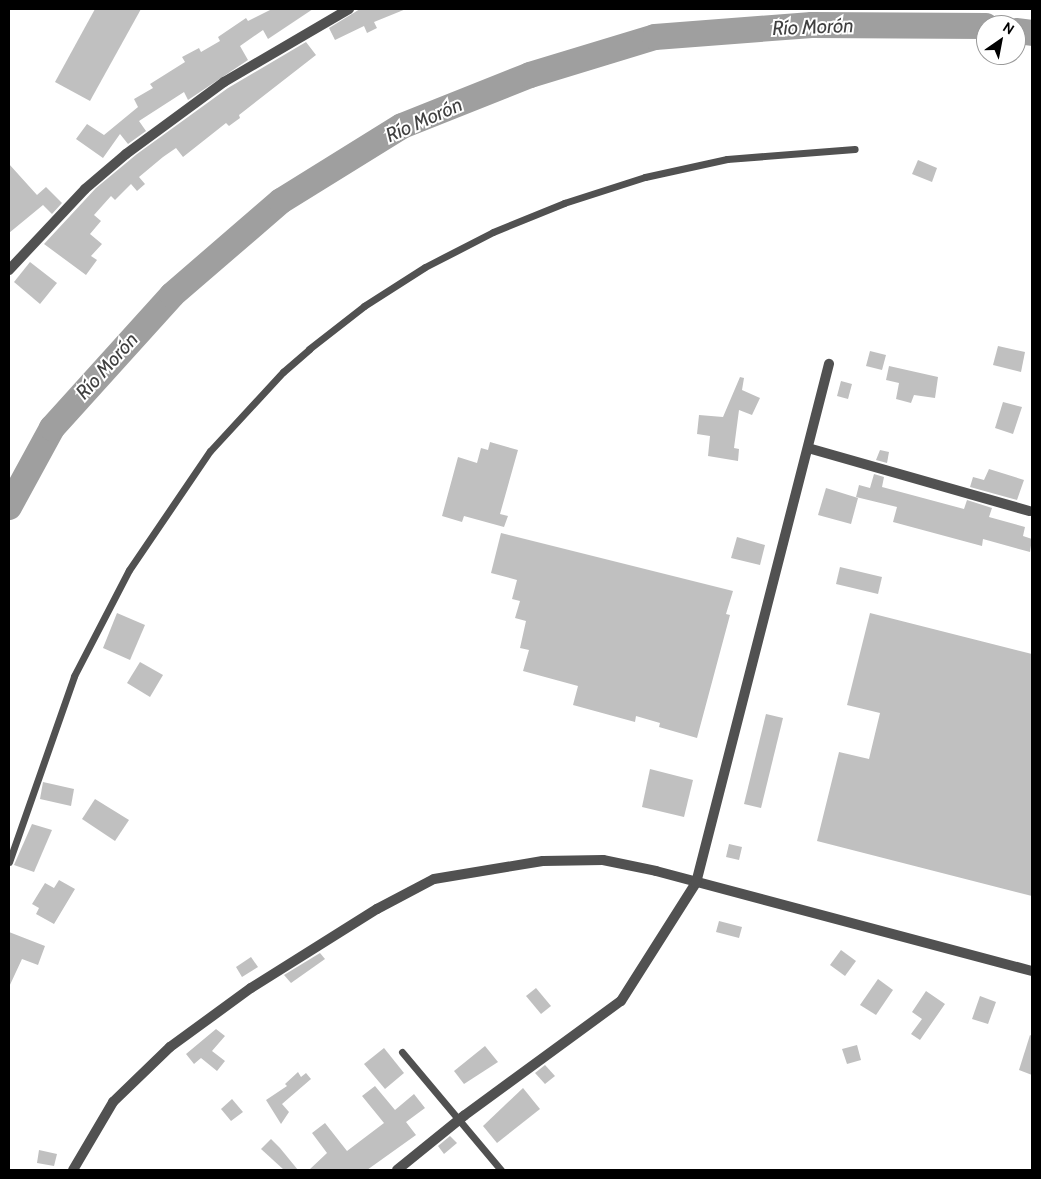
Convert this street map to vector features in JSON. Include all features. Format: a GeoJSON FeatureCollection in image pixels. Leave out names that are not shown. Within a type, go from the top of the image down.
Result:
{"type":"FeatureCollection","features":[{"type":"Feature","properties":{"kind":"street"},"geometry":{"type":"LineString","coordinates":[[10,265],[85,189],[126,154],[224,82],[349,9]]}},
{"type":"Feature","properties":{"kind":"street"},"geometry":{"type":"LineString","coordinates":[[397,1170],[458,1121],[621,1001],[696,883],[829,364]]}},
{"type":"Feature","properties":{"kind":"street"},"geometry":{"type":"LineString","coordinates":[[808,448],[1029,510]]}},
{"type":"Feature","properties":{"kind":"street"},"geometry":{"type":"LineString","coordinates":[[72,1170],[113,1102],[147,1066],[251,988],[418,886],[434,879],[502,866],[552,860],[604,860],[1032,971]]}},
{"type":"Feature","properties":{"kind":"lane"},"geometry":{"type":"LineString","coordinates":[[9,862],[74,676],[129,570],[210,452],[283,372],[309,349],[364,306],[425,267],[493,232],[564,203],[645,177],[727,159],[855,149]]}},
{"type":"Feature","properties":{"kind":"lane"},"geometry":{"type":"LineString","coordinates":[[402,1052],[501,1170]]}},
{"type":"Feature","properties":{"kind":"building"},"geometry":{"type":"Polygon","coordinates":[[[95,9],[141,9],[90,101],[55,82],[95,9]]]}},
{"type":"Feature","properties":{"kind":"building"},"geometry":{"type":"Polygon","coordinates":[[[272,9],[313,9],[268,39],[263,30],[240,46],[248,60],[188,100],[184,92],[139,121],[146,131],[128,144],[120,134],[103,158],[76,139],[87,124],[104,135],[138,107],[134,99],[153,88],[150,84],[185,62],[182,57],[199,48],[201,52],[220,41],[218,37],[246,18],[248,21],[272,9]]]}},
{"type":"Feature","properties":{"kind":"building"},"geometry":{"type":"Polygon","coordinates":[[[360,9],[406,9],[374,22],[377,28],[367,33],[364,26],[335,40],[329,28],[360,9]]]}},
{"type":"Feature","properties":{"kind":"building"},"geometry":{"type":"Polygon","coordinates":[[[306,42],[316,55],[239,115],[240,118],[229,126],[226,123],[183,157],[176,148],[163,157],[139,177],[145,184],[137,191],[131,184],[115,200],[111,196],[94,215],[101,221],[90,234],[102,244],[91,256],[97,260],[86,275],[44,244],[96,188],[137,154],[228,88],[306,42]]]}},
{"type":"Feature","properties":{"kind":"building"},"geometry":{"type":"Polygon","coordinates":[[[918,160],[937,168],[932,182],[912,174],[918,160]]]}},
{"type":"Feature","properties":{"kind":"building"},"geometry":{"type":"Polygon","coordinates":[[[9,164],[37,195],[46,187],[62,203],[52,214],[43,205],[9,233],[9,164]]]}},
{"type":"Feature","properties":{"kind":"building"},"geometry":{"type":"Polygon","coordinates":[[[30,262],[57,283],[40,304],[14,282],[30,262]]]}},
{"type":"Feature","properties":{"kind":"building"},"geometry":{"type":"Polygon","coordinates":[[[998,346],[1025,352],[1021,372],[993,365],[998,346]]]}},
{"type":"Feature","properties":{"kind":"building"},"geometry":{"type":"Polygon","coordinates":[[[870,351],[886,355],[882,370],[866,366],[870,351]]]}},
{"type":"Feature","properties":{"kind":"building"},"geometry":{"type":"Polygon","coordinates":[[[889,366],[938,377],[935,398],[914,395],[911,403],[896,399],[899,383],[886,380],[889,366]]]}},
{"type":"Feature","properties":{"kind":"building"},"geometry":{"type":"Polygon","coordinates":[[[740,377],[744,378],[742,390],[760,398],[752,415],[739,410],[734,448],[739,449],[738,461],[708,456],[710,436],[697,434],[699,415],[723,417],[740,377]]]}},
{"type":"Feature","properties":{"kind":"building"},"geometry":{"type":"Polygon","coordinates":[[[841,381],[852,384],[848,399],[837,396],[841,381]]]}},
{"type":"Feature","properties":{"kind":"building"},"geometry":{"type":"Polygon","coordinates":[[[1003,402],[1022,407],[1013,434],[995,428],[1003,402]]]}},
{"type":"Feature","properties":{"kind":"building"},"geometry":{"type":"Polygon","coordinates":[[[490,442],[518,450],[500,514],[508,516],[504,527],[464,516],[462,522],[442,516],[458,457],[477,463],[481,448],[488,450],[490,442]]]}},
{"type":"Feature","properties":{"kind":"building"},"geometry":{"type":"Polygon","coordinates":[[[880,450],[889,452],[887,463],[876,460],[880,450]]]}},
{"type":"Feature","properties":{"kind":"building"},"geometry":{"type":"Polygon","coordinates":[[[989,469],[1024,480],[1017,500],[970,487],[973,477],[984,480],[989,469]]]}},
{"type":"Feature","properties":{"kind":"building"},"geometry":{"type":"Polygon","coordinates":[[[874,474],[884,477],[882,487],[964,509],[967,500],[992,508],[989,517],[1025,527],[1023,536],[1032,539],[1030,552],[983,539],[982,546],[893,522],[897,507],[856,497],[859,485],[870,488],[874,474]]]}},
{"type":"Feature","properties":{"kind":"building"},"geometry":{"type":"Polygon","coordinates":[[[826,488],[858,498],[851,524],[818,515],[826,488]]]}},
{"type":"Feature","properties":{"kind":"building"},"geometry":{"type":"Polygon","coordinates":[[[501,533],[733,591],[726,614],[730,615],[697,738],[659,727],[660,723],[636,716],[635,722],[573,705],[578,686],[523,671],[529,650],[520,648],[526,621],[515,618],[520,601],[512,599],[517,580],[491,573],[501,533]]]}},
{"type":"Feature","properties":{"kind":"building"},"geometry":{"type":"Polygon","coordinates":[[[737,537],[765,545],[760,565],[731,558],[737,537]]]}},
{"type":"Feature","properties":{"kind":"building"},"geometry":{"type":"Polygon","coordinates":[[[840,567],[882,577],[878,594],[836,584],[840,567]]]}},
{"type":"Feature","properties":{"kind":"building"},"geometry":{"type":"Polygon","coordinates":[[[117,613],[145,625],[130,660],[103,648],[117,613]]]}},
{"type":"Feature","properties":{"kind":"building"},"geometry":{"type":"Polygon","coordinates":[[[870,613],[1032,654],[1032,896],[817,841],[839,752],[869,759],[880,713],[847,705],[870,613]]]}},
{"type":"Feature","properties":{"kind":"building"},"geometry":{"type":"Polygon","coordinates":[[[140,662],[163,675],[150,697],[127,683],[140,662]]]}},
{"type":"Feature","properties":{"kind":"building"},"geometry":{"type":"Polygon","coordinates":[[[766,714],[783,718],[761,808],[744,804],[766,714]]]}},
{"type":"Feature","properties":{"kind":"building"},"geometry":{"type":"Polygon","coordinates":[[[650,769],[693,780],[684,817],[642,807],[650,769]]]}},
{"type":"Feature","properties":{"kind":"building"},"geometry":{"type":"Polygon","coordinates":[[[43,782],[74,789],[71,806],[40,799],[43,782]]]}},
{"type":"Feature","properties":{"kind":"building"},"geometry":{"type":"Polygon","coordinates":[[[95,799],[129,820],[115,841],[82,819],[95,799]]]}},
{"type":"Feature","properties":{"kind":"building"},"geometry":{"type":"Polygon","coordinates":[[[32,824],[52,830],[34,872],[14,865],[32,824]]]}},
{"type":"Feature","properties":{"kind":"building"},"geometry":{"type":"Polygon","coordinates":[[[729,844],[742,847],[739,860],[726,857],[729,844]]]}},
{"type":"Feature","properties":{"kind":"building"},"geometry":{"type":"Polygon","coordinates":[[[59,880],[75,889],[54,924],[36,914],[39,908],[32,904],[45,883],[54,888],[59,880]]]}},
{"type":"Feature","properties":{"kind":"building"},"geometry":{"type":"Polygon","coordinates":[[[719,921],[742,927],[739,938],[716,932],[719,921]]]}},
{"type":"Feature","properties":{"kind":"building"},"geometry":{"type":"Polygon","coordinates":[[[9,932],[45,946],[38,965],[22,959],[9,987],[9,932]]]}},
{"type":"Feature","properties":{"kind":"building"},"geometry":{"type":"Polygon","coordinates":[[[841,950],[856,961],[845,976],[830,965],[841,950]]]}},
{"type":"Feature","properties":{"kind":"building"},"geometry":{"type":"Polygon","coordinates":[[[320,953],[325,959],[291,983],[284,975],[320,953]]]}},
{"type":"Feature","properties":{"kind":"building"},"geometry":{"type":"Polygon","coordinates":[[[251,957],[258,967],[242,977],[236,967],[251,957]]]}},
{"type":"Feature","properties":{"kind":"building"},"geometry":{"type":"Polygon","coordinates":[[[878,979],[893,990],[876,1015],[860,1005],[878,979]]]}},
{"type":"Feature","properties":{"kind":"building"},"geometry":{"type":"Polygon","coordinates":[[[536,988],[551,1006],[541,1014],[526,996],[536,988]]]}},
{"type":"Feature","properties":{"kind":"building"},"geometry":{"type":"Polygon","coordinates":[[[926,991],[945,1004],[920,1040],[911,1034],[922,1019],[912,1012],[926,991]]]}},
{"type":"Feature","properties":{"kind":"building"},"geometry":{"type":"Polygon","coordinates":[[[980,996],[996,1002],[988,1024],[972,1019],[980,996]]]}},
{"type":"Feature","properties":{"kind":"building"},"geometry":{"type":"Polygon","coordinates":[[[216,1029],[225,1036],[212,1051],[225,1061],[217,1071],[201,1058],[194,1064],[186,1054],[216,1029]]]}},
{"type":"Feature","properties":{"kind":"building"},"geometry":{"type":"Polygon","coordinates":[[[1030,1035],[1032,1036],[1032,1075],[1019,1070],[1030,1035]]]}},
{"type":"Feature","properties":{"kind":"building"},"geometry":{"type":"Polygon","coordinates":[[[857,1045],[861,1060],[847,1064],[842,1049],[857,1045]]]}},
{"type":"Feature","properties":{"kind":"building"},"geometry":{"type":"Polygon","coordinates":[[[485,1046],[498,1062],[464,1084],[454,1071],[485,1046]]]}},
{"type":"Feature","properties":{"kind":"building"},"geometry":{"type":"Polygon","coordinates":[[[384,1048],[404,1073],[385,1089],[364,1064],[384,1048]]]}},
{"type":"Feature","properties":{"kind":"building"},"geometry":{"type":"Polygon","coordinates":[[[545,1065],[555,1076],[545,1084],[535,1073],[545,1065]]]}},
{"type":"Feature","properties":{"kind":"building"},"geometry":{"type":"Polygon","coordinates":[[[298,1072],[301,1077],[306,1073],[311,1079],[282,1104],[289,1112],[281,1124],[266,1100],[287,1086],[285,1084],[298,1072]]]}},
{"type":"Feature","properties":{"kind":"building"},"geometry":{"type":"Polygon","coordinates":[[[375,1086],[395,1110],[414,1094],[425,1108],[406,1122],[416,1135],[367,1170],[309,1170],[327,1153],[312,1133],[325,1123],[347,1151],[384,1123],[362,1096],[375,1086]]]}},
{"type":"Feature","properties":{"kind":"building"},"geometry":{"type":"Polygon","coordinates":[[[523,1088],[540,1109],[497,1143],[483,1126],[523,1088]]]}},
{"type":"Feature","properties":{"kind":"building"},"geometry":{"type":"Polygon","coordinates":[[[232,1099],[243,1112],[231,1121],[221,1109],[232,1099]]]}},
{"type":"Feature","properties":{"kind":"building"},"geometry":{"type":"Polygon","coordinates":[[[450,1136],[457,1143],[444,1154],[438,1146],[450,1136]]]}},
{"type":"Feature","properties":{"kind":"building"},"geometry":{"type":"Polygon","coordinates":[[[271,1139],[298,1170],[284,1170],[261,1149],[271,1139]]]}},
{"type":"Feature","properties":{"kind":"building"},"geometry":{"type":"Polygon","coordinates":[[[39,1150],[57,1154],[54,1166],[37,1163],[39,1150]]]}},
{"type":"Feature","properties":{"kind":"waterway","name":"Río Morón"},"geometry":{"type":"LineString","coordinates":[[9,507],[52,428],[172,295],[281,201],[402,126],[530,75],[655,37],[812,25],[976,26]]}},
{"type":"Feature","properties":{"kind":"waterway","name":"Río Morón"},"geometry":{"type":"LineString","coordinates":[[1026,32],[1032,33]]}}]}
